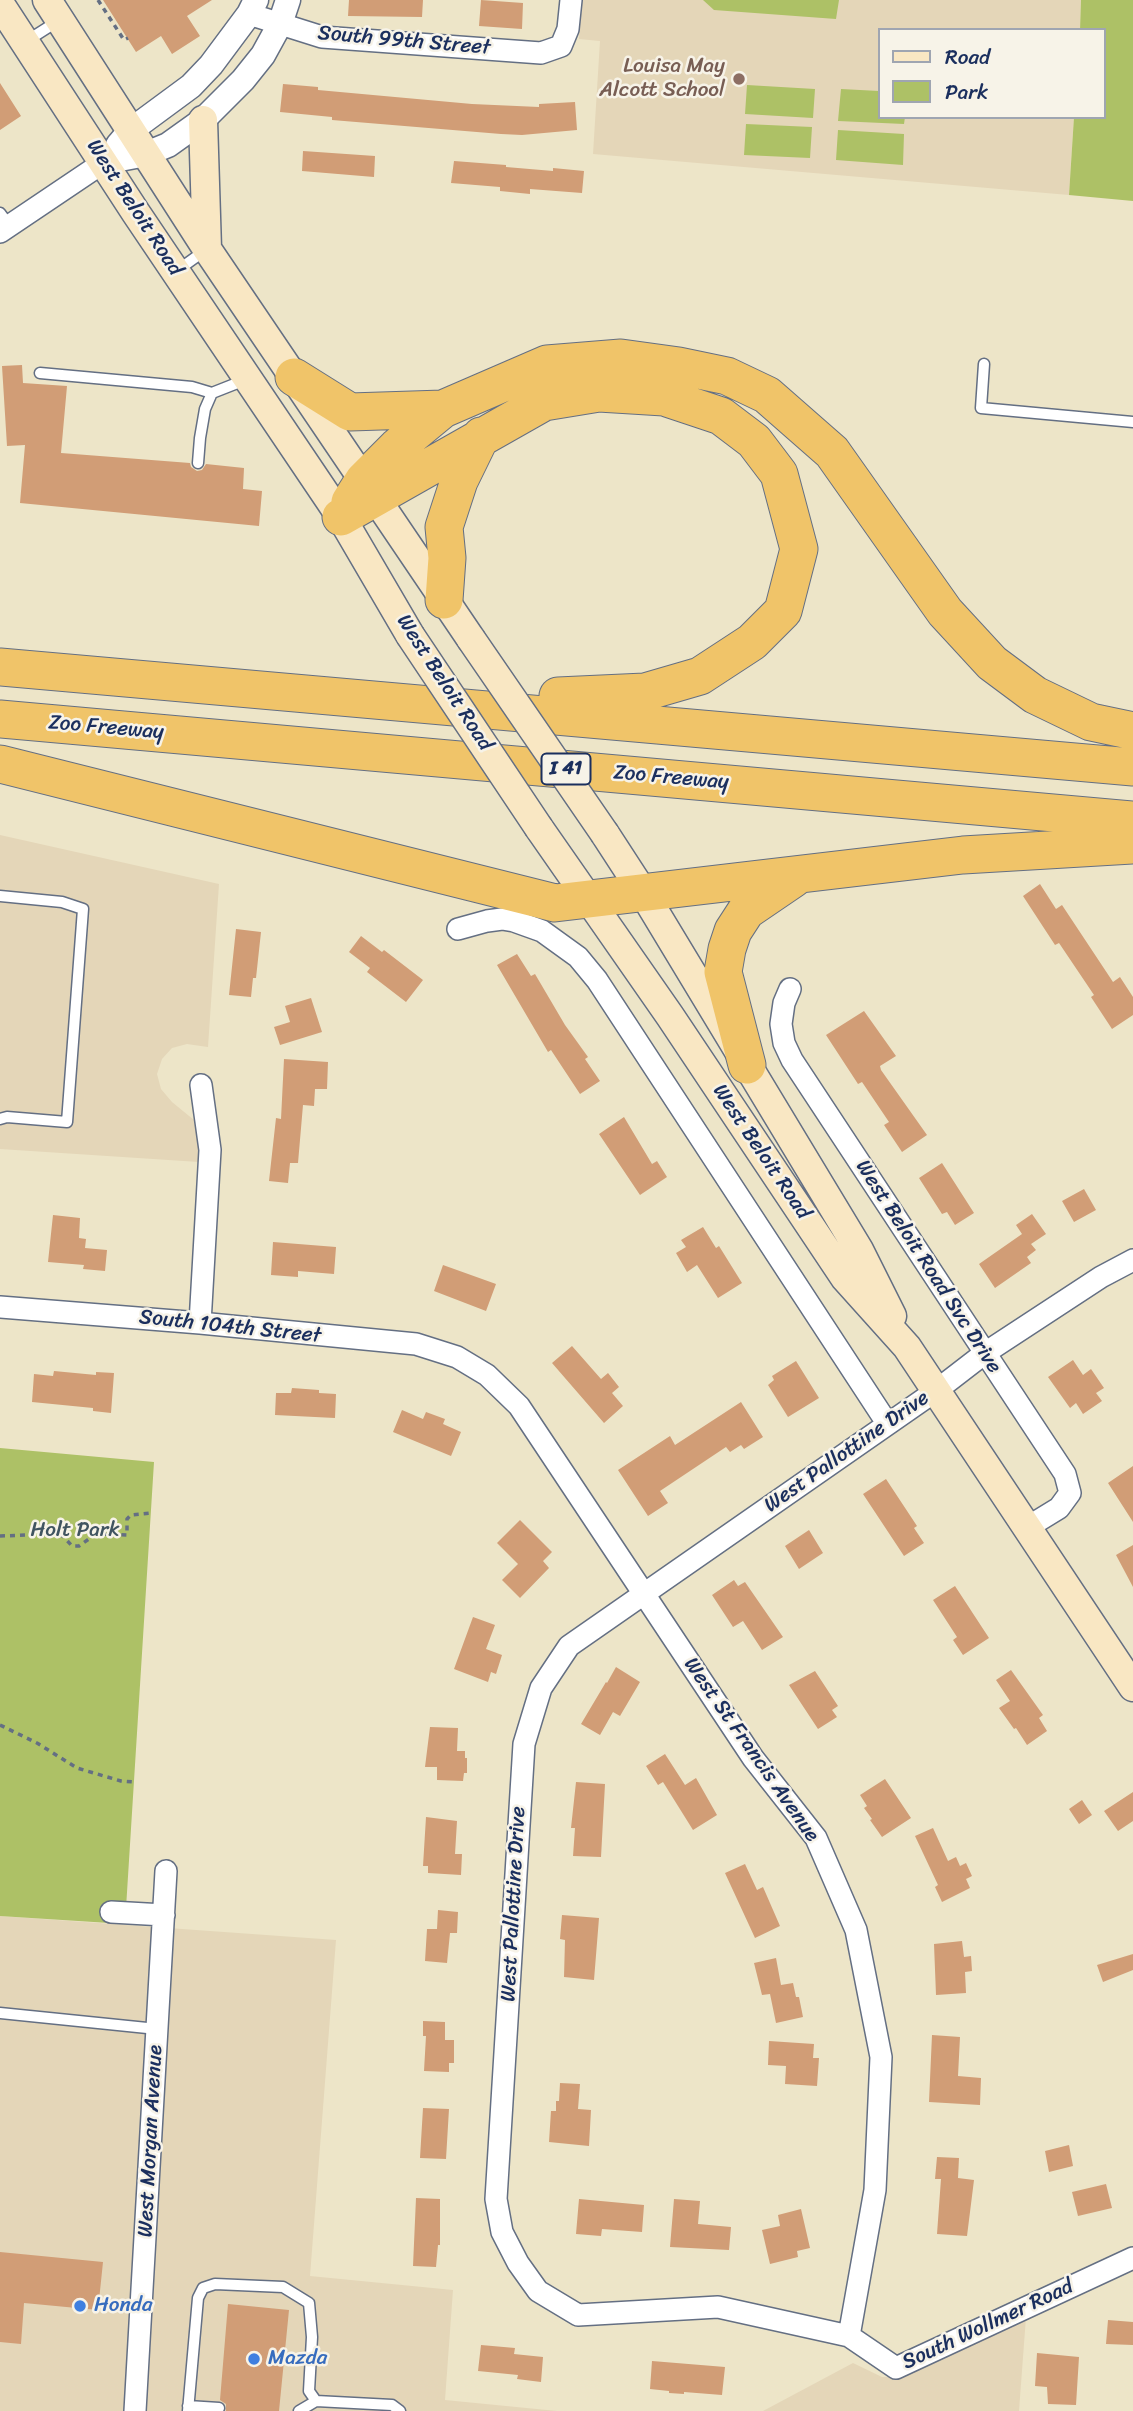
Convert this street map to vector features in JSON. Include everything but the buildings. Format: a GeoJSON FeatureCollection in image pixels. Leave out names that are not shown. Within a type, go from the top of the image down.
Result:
{"type":"FeatureCollection","features":[{"type":"Feature","properties":{"kind":"highway"},"geometry":{"type":"LineString","coordinates":[[341,517],[370,489],[397,447],[443,409],[547,364],[621,358],[727,376],[767,395],[832,452],[946,612],[992,663],[1035,695],[1091,722],[1133,731]]}},
{"type":"Feature","properties":{"kind":"highway"},"geometry":{"type":"LineString","coordinates":[[294,377],[350,412],[443,409]]}},
{"type":"Feature","properties":{"kind":"highway"},"geometry":{"type":"LineString","coordinates":[[370,489],[481,436],[544,402],[599,393],[664,397],[721,416],[754,441],[779,474],[799,549],[783,611],[752,642],[700,676],[645,692],[417,703]]}},
{"type":"Feature","properties":{"kind":"highway"},"geometry":{"type":"LineString","coordinates":[[444,600],[447,558],[444,527],[458,481],[481,436]]}},
{"type":"Feature","properties":{"kind":"highway"},"geometry":{"type":"LineString","coordinates":[[0,667],[1133,767]]}},
{"type":"Feature","properties":{"kind":"highway","name":"Zoo Freeway"},"geometry":{"type":"LineString","coordinates":[[0,719],[1133,820]]}},
{"type":"Feature","properties":{"kind":"highway"},"geometry":{"type":"LineString","coordinates":[[0,764],[555,903],[963,855],[1133,845]]}},
{"type":"Feature","properties":{"kind":"highway"},"geometry":{"type":"LineString","coordinates":[[747,1065],[723,972],[727,949],[733,931],[746,911],[802,873]]}},
{"type":"Feature","properties":{"kind":"main road","name":"West Beloit Road"},"geometry":{"type":"LineString","coordinates":[[0,4],[175,272],[341,517],[410,635],[539,828],[845,1278],[907,1347],[937,1390],[1133,1687]]}},
{"type":"Feature","properties":{"kind":"main road","name":"West Beloit Road"},"geometry":{"type":"LineString","coordinates":[[53,10],[206,249],[644,894],[859,1250],[907,1347]]}},
{"type":"Feature","properties":{"kind":"main road"},"geometry":{"type":"LineString","coordinates":[[203,120],[206,249]]}},
{"type":"Feature","properties":{"kind":"street"},"geometry":{"type":"LineString","coordinates":[[138,142],[167,145],[203,120],[243,80],[263,55],[280,24],[288,0]]}},
{"type":"Feature","properties":{"kind":"street","name":"South 99th Street"},"geometry":{"type":"LineString","coordinates":[[253,7],[280,24],[322,37],[541,54],[561,46],[568,29],[571,0]]}},
{"type":"Feature","properties":{"kind":"street"},"geometry":{"type":"LineString","coordinates":[[3,223],[138,142],[219,55],[253,7]]}},
{"type":"Feature","properties":{"kind":"street"},"geometry":{"type":"LineString","coordinates":[[458,929],[487,921],[514,921],[542,931],[578,957],[597,980],[887,1423]]}},
{"type":"Feature","properties":{"kind":"street","name":"West Beloit Road Svc Drive"},"geometry":{"type":"LineString","coordinates":[[790,989],[784,1003],[781,1024],[784,1043],[792,1060],[1065,1475],[1070,1493],[1059,1508],[1028,1527]]}},
{"type":"Feature","properties":{"kind":"street"},"geometry":{"type":"LineString","coordinates":[[200,1323],[210,1150],[201,1085]]}},
{"type":"Feature","properties":{"kind":"street","name":"West Pallottine Drive"},"geometry":{"type":"LineString","coordinates":[[849,2336],[718,2307],[578,2315],[538,2291],[518,2263],[502,2232],[496,2199],[524,1744],[541,1688],[569,1646],[937,1390],[985,1353],[1101,1277],[1133,1260]]}},
{"type":"Feature","properties":{"kind":"street","name":"South 104th Street"},"geometry":{"type":"LineString","coordinates":[[0,1307],[416,1344],[457,1357]]}},
{"type":"Feature","properties":{"kind":"street","name":"West St Francis Avenue"},"geometry":{"type":"LineString","coordinates":[[457,1357],[487,1375],[519,1406],[753,1758],[816,1838],[856,1930],[881,2057],[875,2190],[849,2336]]}},
{"type":"Feature","properties":{"kind":"street","name":"West Morgan Avenue"},"geometry":{"type":"LineString","coordinates":[[135,2411],[166,1871]]}},
{"type":"Feature","properties":{"kind":"street"},"geometry":{"type":"LineString","coordinates":[[111,1912],[164,1915]]}},
{"type":"Feature","properties":{"kind":"street","name":"South Wollmer Road"},"geometry":{"type":"LineString","coordinates":[[849,2336],[896,2368],[1133,2258]]}},
{"type":"Feature","properties":{"kind":"lane"},"geometry":{"type":"LineString","coordinates":[[25,42],[53,10]]}},
{"type":"Feature","properties":{"kind":"lane"},"geometry":{"type":"LineString","coordinates":[[175,272],[206,249]]}},
{"type":"Feature","properties":{"kind":"lane"},"geometry":{"type":"LineString","coordinates":[[984,364],[981,408],[1133,422]]}},
{"type":"Feature","properties":{"kind":"lane"},"geometry":{"type":"LineString","coordinates":[[40,373],[192,387],[212,393],[248,379]]}},
{"type":"Feature","properties":{"kind":"lane"},"geometry":{"type":"LineString","coordinates":[[198,463],[201,428],[212,393]]}},
{"type":"Feature","properties":{"kind":"lane"},"geometry":{"type":"LineString","coordinates":[[0,896],[62,902],[83,909],[67,1122],[7,1117],[0,1119]]}},
{"type":"Feature","properties":{"kind":"lane"},"geometry":{"type":"LineString","coordinates":[[0,2013],[157,2029]]}},
{"type":"Feature","properties":{"kind":"lane"},"geometry":{"type":"LineString","coordinates":[[219,2408],[188,2409],[198,2298],[203,2288],[215,2284],[283,2287],[309,2303],[312,2337],[309,2391],[316,2401],[329,2406],[392,2405],[400,2411]]}},
{"type":"Feature","properties":{"kind":"lane"},"geometry":{"type":"LineString","coordinates":[[299,2411],[316,2401]]}},
{"type":"Feature","properties":{"kind":"path"},"geometry":{"type":"LineString","coordinates":[[97,0],[124,40],[128,38]]}},
{"type":"Feature","properties":{"kind":"path"},"geometry":{"type":"LineString","coordinates":[[0,1536],[56,1534],[63,1536],[72,1546],[79,1546],[96,1534],[127,1535],[127,1519],[131,1515],[151,1513]]}},
{"type":"Feature","properties":{"kind":"path"},"geometry":{"type":"LineString","coordinates":[[0,1725],[48,1749],[77,1768],[121,1781],[134,1782]]}},
{"type":"Feature","properties":{"kind":"shaded area","name":"Louisa May Alcott School"},"geometry":{"type":"Polygon","coordinates":[[[581,0],[1081,0],[1080,28],[878,28],[878,119],[1074,119],[1069,195],[593,154],[600,41],[579,39],[581,0]]]}},
{"type":"Feature","properties":{"kind":"shaded area"},"geometry":{"type":"Polygon","coordinates":[[[0,835],[219,884],[208,1047],[187,1044],[172,1048],[162,1059],[157,1074],[161,1089],[194,1120],[199,1132],[199,1162],[0,1149],[0,835]]]}},
{"type":"Feature","properties":{"kind":"shaded area"},"geometry":{"type":"Polygon","coordinates":[[[0,1916],[336,1940],[310,2276],[453,2290],[445,2400],[557,2411],[0,2411],[0,1916]]]}},
{"type":"Feature","properties":{"kind":"shaded area"},"geometry":{"type":"Polygon","coordinates":[[[1026,2317],[1019,2411],[763,2411],[853,2363],[882,2377],[894,2377],[1026,2317]]]}},
{"type":"Feature","properties":{"kind":"green space"},"geometry":{"type":"Polygon","coordinates":[[[703,0],[839,0],[836,19],[714,10],[703,0]]]}},
{"type":"Feature","properties":{"kind":"green space"},"geometry":{"type":"Polygon","coordinates":[[[1081,0],[1133,0],[1133,201],[1069,195],[1074,119],[1105,119],[1105,28],[1080,28],[1081,0]]]}},
{"type":"Feature","properties":{"kind":"green space"},"geometry":{"type":"Polygon","coordinates":[[[747,85],[815,89],[813,118],[745,114],[747,85]]]}},
{"type":"Feature","properties":{"kind":"green space"},"geometry":{"type":"Polygon","coordinates":[[[841,89],[878,91],[878,119],[905,119],[904,124],[838,121],[841,89]]]}},
{"type":"Feature","properties":{"kind":"green space"},"geometry":{"type":"Polygon","coordinates":[[[746,124],[812,127],[810,158],[744,155],[746,124]]]}},
{"type":"Feature","properties":{"kind":"green space"},"geometry":{"type":"Polygon","coordinates":[[[838,130],[904,134],[903,165],[836,160],[838,130]]]}},
{"type":"Feature","properties":{"kind":"green space","name":"Holt Park"},"geometry":{"type":"Polygon","coordinates":[[[0,1448],[154,1462],[125,1924],[0,1916],[0,1448]]]}},
{"type":"Feature","properties":{"kind":"place","name":"Louisa May Alcott School"},"geometry":{"type":"Point","coordinates":[739,79]}},
{"type":"Feature","properties":{"kind":"place","name":"Honda"},"geometry":{"type":"Point","coordinates":[80,2306]}},
{"type":"Feature","properties":{"kind":"place","name":"Mazda"},"geometry":{"type":"Point","coordinates":[254,2359]}}]}
